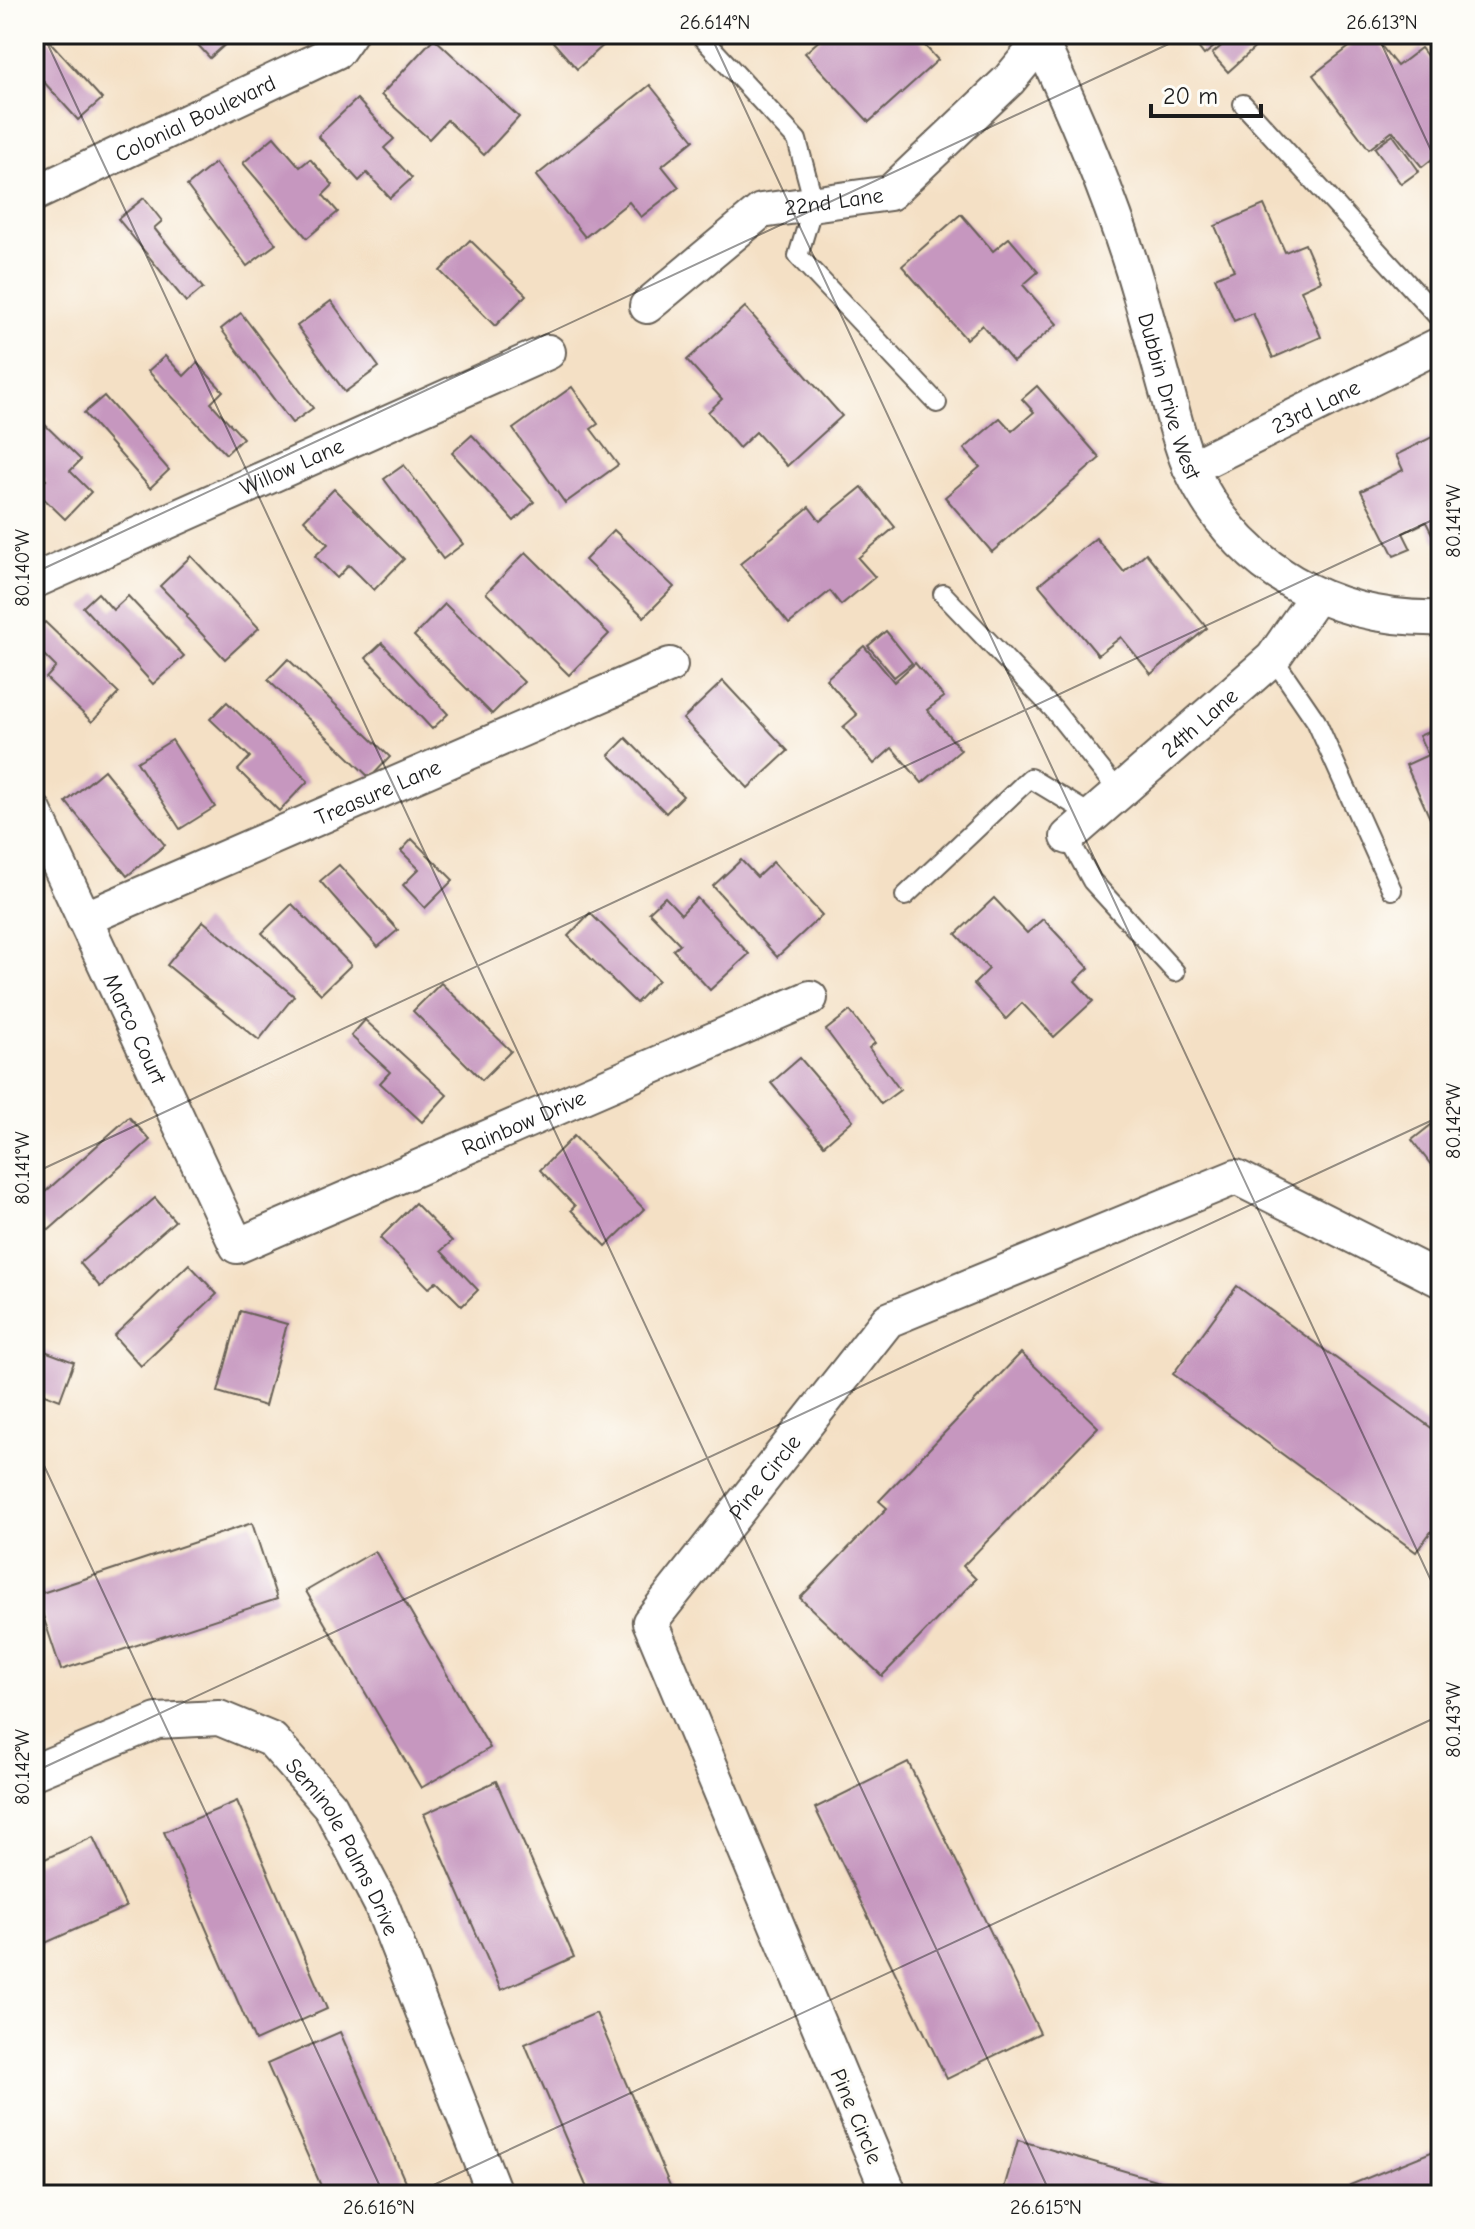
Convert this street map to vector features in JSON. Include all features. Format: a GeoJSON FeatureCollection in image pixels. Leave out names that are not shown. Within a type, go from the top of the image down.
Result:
{"type":"FeatureCollection","features":[{"type":"Feature","properties":{"kind":"street","name":"Colonial Boulevard"},"geometry":{"type":"LineString","coordinates":[[34,194],[337,51],[349,34]]}},
{"type":"Feature","properties":{"kind":"street","name":"22nd Lane"},"geometry":{"type":"LineString","coordinates":[[647,306],[761,211],[890,193],[1009,80],[1039,38]]}},
{"type":"Feature","properties":{"kind":"street","name":"Dubbin Drive West"},"geometry":{"type":"LineString","coordinates":[[1039,38],[1086,143],[1132,268],[1190,468],[1219,518],[1237,540],[1281,577],[1316,596],[1412,619],[1441,618]]}},
{"type":"Feature","properties":{"kind":"street","name":"23rd Lane"},"geometry":{"type":"LineString","coordinates":[[1190,468],[1441,344]]}},
{"type":"Feature","properties":{"kind":"street","name":"Willow Lane"},"geometry":{"type":"LineString","coordinates":[[34,581],[548,352]]}},
{"type":"Feature","properties":{"kind":"street","name":"24th Lane"},"geometry":{"type":"LineString","coordinates":[[1080,826],[1273,658],[1316,596]]}},
{"type":"Feature","properties":{"kind":"street","name":"Treasure Lane"},"geometry":{"type":"LineString","coordinates":[[84,919],[670,665]]}},
{"type":"Feature","properties":{"kind":"street","name":"Marco Court"},"geometry":{"type":"LineString","coordinates":[[34,811],[237,1246]]}},
{"type":"Feature","properties":{"kind":"street","name":"Rainbow Drive"},"geometry":{"type":"LineString","coordinates":[[237,1246],[810,998]]}},
{"type":"Feature","properties":{"kind":"street","name":"Pine Circle"},"geometry":{"type":"LineString","coordinates":[[890,2195],[650,1622],[888,1320],[1236,1177],[1441,1280]]}},
{"type":"Feature","properties":{"kind":"street","name":"Seminole Palms Drive"},"geometry":{"type":"LineString","coordinates":[[34,1772],[157,1721],[219,1718],[272,1740],[330,1806],[381,1904],[495,2195]]}},
{"type":"Feature","properties":{"kind":"lane"},"geometry":{"type":"LineString","coordinates":[[699,34],[797,140],[814,203],[798,256],[937,403]]}},
{"type":"Feature","properties":{"kind":"lane"},"geometry":{"type":"LineString","coordinates":[[1243,104],[1441,320]]}},
{"type":"Feature","properties":{"kind":"lane"},"geometry":{"type":"LineString","coordinates":[[943,594],[1053,709],[1119,792]]}},
{"type":"Feature","properties":{"kind":"lane"},"geometry":{"type":"LineString","coordinates":[[1273,658],[1316,721],[1392,890]]}},
{"type":"Feature","properties":{"kind":"lane"},"geometry":{"type":"LineString","coordinates":[[905,896],[1030,778],[1080,826],[1092,881],[1175,972]]}},
{"type":"Feature","properties":{"kind":"building"},"geometry":{"type":"Polygon","coordinates":[[[34,34],[43,34],[102,99],[78,120],[34,71],[34,34]]]}},
{"type":"Feature","properties":{"kind":"building"},"geometry":{"type":"Polygon","coordinates":[[[188,34],[237,34],[210,58],[188,34]]]}},
{"type":"Feature","properties":{"kind":"building"},"geometry":{"type":"Polygon","coordinates":[[[546,34],[616,34],[577,69],[546,34]]]}},
{"type":"Feature","properties":{"kind":"building"},"geometry":{"type":"Polygon","coordinates":[[[818,34],[910,34],[917,41],[919,39],[938,60],[869,122],[805,53],[822,38],[818,34]]]}},
{"type":"Feature","properties":{"kind":"building"},"geometry":{"type":"Polygon","coordinates":[[[1188,34],[1230,34],[1204,55],[1188,34]]]}},
{"type":"Feature","properties":{"kind":"building"},"geometry":{"type":"Polygon","coordinates":[[[1235,34],[1250,34],[1259,44],[1228,72],[1212,54],[1235,34]]]}},
{"type":"Feature","properties":{"kind":"building"},"geometry":{"type":"Polygon","coordinates":[[[1366,34],[1372,34],[1397,66],[1421,48],[1441,74],[1441,152],[1422,167],[1393,131],[1369,149],[1313,75],[1366,34]]]}},
{"type":"Feature","properties":{"kind":"building"},"geometry":{"type":"Polygon","coordinates":[[[434,38],[519,117],[484,155],[447,120],[429,139],[381,95],[434,38]]]}},
{"type":"Feature","properties":{"kind":"building"},"geometry":{"type":"Polygon","coordinates":[[[650,85],[694,140],[662,166],[679,187],[641,217],[629,202],[585,237],[536,176],[650,85]]]}},
{"type":"Feature","properties":{"kind":"building"},"geometry":{"type":"Polygon","coordinates":[[[357,99],[394,139],[384,148],[412,178],[390,198],[367,173],[359,181],[318,136],[357,99]]]}},
{"type":"Feature","properties":{"kind":"building"},"geometry":{"type":"Polygon","coordinates":[[[1393,135],[1419,171],[1401,184],[1375,148],[1393,135]]]}},
{"type":"Feature","properties":{"kind":"building"},"geometry":{"type":"Polygon","coordinates":[[[274,137],[300,167],[310,159],[333,185],[323,195],[338,212],[307,238],[243,163],[274,137]]]}},
{"type":"Feature","properties":{"kind":"building"},"geometry":{"type":"Polygon","coordinates":[[[215,163],[276,244],[247,266],[187,186],[215,163]]]}},
{"type":"Feature","properties":{"kind":"building"},"geometry":{"type":"Polygon","coordinates":[[[144,198],[162,221],[154,228],[203,288],[186,302],[118,219],[144,198]]]}},
{"type":"Feature","properties":{"kind":"building"},"geometry":{"type":"Polygon","coordinates":[[[1264,205],[1285,252],[1305,244],[1321,281],[1301,290],[1321,337],[1273,358],[1253,313],[1234,321],[1215,278],[1234,270],[1215,226],[1264,205]]]}},
{"type":"Feature","properties":{"kind":"building"},"geometry":{"type":"Polygon","coordinates":[[[961,214],[993,251],[1009,238],[1038,272],[1023,285],[1057,324],[1013,362],[982,325],[966,339],[902,266],[961,214]]]}},
{"type":"Feature","properties":{"kind":"building"},"geometry":{"type":"Polygon","coordinates":[[[470,240],[526,295],[495,326],[440,271],[470,240]]]}},
{"type":"Feature","properties":{"kind":"building"},"geometry":{"type":"Polygon","coordinates":[[[331,301],[379,367],[345,392],[297,326],[331,301]]]}},
{"type":"Feature","properties":{"kind":"building"},"geometry":{"type":"Polygon","coordinates":[[[745,307],[842,416],[787,466],[756,432],[739,448],[708,412],[722,399],[687,360],[745,307]]]}},
{"type":"Feature","properties":{"kind":"building"},"geometry":{"type":"Polygon","coordinates":[[[241,313],[313,408],[292,423],[221,329],[241,313]]]}},
{"type":"Feature","properties":{"kind":"building"},"geometry":{"type":"Polygon","coordinates":[[[165,356],[184,376],[197,363],[223,391],[211,403],[243,438],[226,454],[148,371],[165,356]]]}},
{"type":"Feature","properties":{"kind":"building"},"geometry":{"type":"Polygon","coordinates":[[[1037,386],[1100,458],[992,552],[945,497],[980,467],[964,449],[1000,418],[1012,431],[1034,412],[1022,399],[1037,386]]]}},
{"type":"Feature","properties":{"kind":"building"},"geometry":{"type":"Polygon","coordinates":[[[572,387],[598,424],[591,429],[618,465],[565,503],[513,429],[572,387]]]}},
{"type":"Feature","properties":{"kind":"building"},"geometry":{"type":"Polygon","coordinates":[[[104,396],[169,470],[150,488],[84,413],[104,396]]]}},
{"type":"Feature","properties":{"kind":"building"},"geometry":{"type":"Polygon","coordinates":[[[34,414],[81,460],[70,471],[91,492],[65,519],[35,490],[46,480],[34,469],[34,414]]]}},
{"type":"Feature","properties":{"kind":"building"},"geometry":{"type":"Polygon","coordinates":[[[472,435],[534,502],[514,521],[452,453],[472,435]]]}},
{"type":"Feature","properties":{"kind":"building"},"geometry":{"type":"Polygon","coordinates":[[[1434,436],[1441,450],[1441,540],[1436,542],[1426,522],[1403,533],[1411,549],[1394,556],[1361,491],[1403,470],[1396,455],[1434,436]]]}},
{"type":"Feature","properties":{"kind":"building"},"geometry":{"type":"Polygon","coordinates":[[[404,465],[463,544],[443,559],[384,479],[404,465]]]}},
{"type":"Feature","properties":{"kind":"building"},"geometry":{"type":"Polygon","coordinates":[[[862,487],[895,527],[858,558],[875,577],[841,605],[830,591],[789,624],[740,564],[809,507],[820,521],[862,487]]]}},
{"type":"Feature","properties":{"kind":"building"},"geometry":{"type":"Polygon","coordinates":[[[334,489],[404,559],[374,590],[349,565],[337,578],[315,556],[328,544],[304,520],[334,489]]]}},
{"type":"Feature","properties":{"kind":"building"},"geometry":{"type":"Polygon","coordinates":[[[614,530],[674,587],[644,617],[585,560],[614,530]]]}},
{"type":"Feature","properties":{"kind":"building"},"geometry":{"type":"Polygon","coordinates":[[[1096,538],[1124,572],[1146,553],[1207,628],[1151,674],[1121,637],[1098,655],[1039,585],[1096,538]]]}},
{"type":"Feature","properties":{"kind":"building"},"geometry":{"type":"Polygon","coordinates":[[[526,552],[609,634],[569,675],[486,593],[526,552]]]}},
{"type":"Feature","properties":{"kind":"building"},"geometry":{"type":"Polygon","coordinates":[[[191,556],[259,628],[225,659],[160,586],[191,556]]]}},
{"type":"Feature","properties":{"kind":"building"},"geometry":{"type":"Polygon","coordinates":[[[98,593],[113,610],[128,596],[184,656],[153,684],[83,607],[98,593]]]}},
{"type":"Feature","properties":{"kind":"building"},"geometry":{"type":"Polygon","coordinates":[[[445,604],[524,682],[492,714],[414,636],[445,604]]]}},
{"type":"Feature","properties":{"kind":"building"},"geometry":{"type":"Polygon","coordinates":[[[45,622],[119,693],[92,722],[46,678],[56,667],[34,645],[34,633],[45,622]]]}},
{"type":"Feature","properties":{"kind":"building"},"geometry":{"type":"Polygon","coordinates":[[[886,631],[912,663],[894,677],[868,646],[886,631]]]}},
{"type":"Feature","properties":{"kind":"building"},"geometry":{"type":"Polygon","coordinates":[[[382,643],[448,714],[432,729],[366,658],[382,643]]]}},
{"type":"Feature","properties":{"kind":"building"},"geometry":{"type":"Polygon","coordinates":[[[864,646],[894,682],[915,663],[944,697],[927,710],[961,750],[922,783],[892,748],[874,764],[843,727],[857,715],[826,679],[864,646]]]}},
{"type":"Feature","properties":{"kind":"building"},"geometry":{"type":"Polygon","coordinates":[[[288,659],[390,757],[370,778],[268,680],[288,659]]]}},
{"type":"Feature","properties":{"kind":"building"},"geometry":{"type":"Polygon","coordinates":[[[723,681],[788,751],[748,788],[683,719],[723,681]]]}},
{"type":"Feature","properties":{"kind":"building"},"geometry":{"type":"Polygon","coordinates":[[[227,702],[308,781],[279,811],[238,770],[250,757],[210,719],[227,702]]]}},
{"type":"Feature","properties":{"kind":"building"},"geometry":{"type":"Polygon","coordinates":[[[1441,726],[1441,843],[1406,765],[1428,755],[1419,736],[1441,726]]]}},
{"type":"Feature","properties":{"kind":"building"},"geometry":{"type":"Polygon","coordinates":[[[626,738],[683,796],[666,813],[609,755],[626,738]]]}},
{"type":"Feature","properties":{"kind":"building"},"geometry":{"type":"Polygon","coordinates":[[[172,740],[215,807],[180,829],[137,762],[172,740]]]}},
{"type":"Feature","properties":{"kind":"building"},"geometry":{"type":"Polygon","coordinates":[[[104,770],[165,845],[127,876],[66,802],[104,770]]]}},
{"type":"Feature","properties":{"kind":"building"},"geometry":{"type":"Polygon","coordinates":[[[412,839],[453,880],[425,908],[403,885],[419,869],[401,851],[412,839]]]}},
{"type":"Feature","properties":{"kind":"building"},"geometry":{"type":"Polygon","coordinates":[[[741,860],[757,877],[773,862],[822,915],[777,957],[713,886],[741,860]]]}},
{"type":"Feature","properties":{"kind":"building"},"geometry":{"type":"Polygon","coordinates":[[[339,865],[398,930],[378,947],[320,881],[339,865]]]}},
{"type":"Feature","properties":{"kind":"building"},"geometry":{"type":"Polygon","coordinates":[[[665,897],[681,914],[697,898],[749,954],[710,990],[673,950],[680,944],[649,912],[665,897]]]}},
{"type":"Feature","properties":{"kind":"building"},"geometry":{"type":"Polygon","coordinates":[[[994,898],[1027,933],[1043,919],[1089,968],[1075,981],[1093,1001],[1054,1037],[1022,1003],[1006,1019],[974,984],[989,969],[956,934],[994,898]]]}},
{"type":"Feature","properties":{"kind":"building"},"geometry":{"type":"Polygon","coordinates":[[[292,904],[351,965],[321,994],[262,933],[292,904]]]}},
{"type":"Feature","properties":{"kind":"building"},"geometry":{"type":"Polygon","coordinates":[[[590,913],[658,980],[636,1003],[568,936],[590,913]]]}},
{"type":"Feature","properties":{"kind":"building"},"geometry":{"type":"Polygon","coordinates":[[[203,921],[294,996],[259,1040],[167,965],[203,921]]]}},
{"type":"Feature","properties":{"kind":"building"},"geometry":{"type":"Polygon","coordinates":[[[441,983],[511,1051],[482,1080],[413,1011],[441,983]]]}},
{"type":"Feature","properties":{"kind":"building"},"geometry":{"type":"Polygon","coordinates":[[[850,1011],[875,1043],[869,1048],[900,1090],[881,1104],[826,1030],[850,1011]]]}},
{"type":"Feature","properties":{"kind":"building"},"geometry":{"type":"Polygon","coordinates":[[[365,1020],[447,1095],[422,1122],[380,1083],[390,1072],[351,1036],[365,1020]]]}},
{"type":"Feature","properties":{"kind":"building"},"geometry":{"type":"Polygon","coordinates":[[[800,1058],[853,1120],[824,1145],[771,1083],[800,1058]]]}},
{"type":"Feature","properties":{"kind":"building"},"geometry":{"type":"Polygon","coordinates":[[[129,1117],[150,1140],[49,1230],[34,1214],[34,1202],[129,1117]]]}},
{"type":"Feature","properties":{"kind":"building"},"geometry":{"type":"Polygon","coordinates":[[[1441,1117],[1441,1178],[1412,1140],[1441,1117]]]}},
{"type":"Feature","properties":{"kind":"building"},"geometry":{"type":"Polygon","coordinates":[[[574,1136],[644,1209],[606,1246],[571,1210],[575,1206],[540,1170],[574,1136]]]}},
{"type":"Feature","properties":{"kind":"building"},"geometry":{"type":"Polygon","coordinates":[[[155,1198],[175,1221],[100,1287],[80,1263],[155,1198]]]}},
{"type":"Feature","properties":{"kind":"building"},"geometry":{"type":"Polygon","coordinates":[[[415,1203],[452,1241],[441,1251],[478,1290],[462,1306],[437,1281],[429,1288],[380,1238],[415,1203]]]}},
{"type":"Feature","properties":{"kind":"building"},"geometry":{"type":"Polygon","coordinates":[[[189,1264],[217,1294],[141,1366],[114,1336],[189,1264]]]}},
{"type":"Feature","properties":{"kind":"building"},"geometry":{"type":"Polygon","coordinates":[[[1237,1286],[1441,1435],[1441,1518],[1416,1552],[1173,1374],[1237,1286]]]}},
{"type":"Feature","properties":{"kind":"building"},"geometry":{"type":"Polygon","coordinates":[[[240,1311],[287,1324],[265,1406],[218,1392],[240,1311]]]}},
{"type":"Feature","properties":{"kind":"building"},"geometry":{"type":"Polygon","coordinates":[[[34,1347],[74,1362],[60,1400],[34,1390],[34,1347]]]}},
{"type":"Feature","properties":{"kind":"building"},"geometry":{"type":"Polygon","coordinates":[[[1021,1353],[1098,1427],[963,1566],[976,1579],[882,1676],[800,1598],[887,1508],[879,1501],[1021,1353]]]}},
{"type":"Feature","properties":{"kind":"building"},"geometry":{"type":"Polygon","coordinates":[[[252,1523],[277,1599],[61,1670],[36,1595],[252,1523]]]}},
{"type":"Feature","properties":{"kind":"building"},"geometry":{"type":"Polygon","coordinates":[[[375,1551],[490,1748],[421,1788],[306,1591],[375,1551]]]}},
{"type":"Feature","properties":{"kind":"building"},"geometry":{"type":"Polygon","coordinates":[[[908,1762],[1040,2033],[947,2079],[815,1808],[908,1762]]]}},
{"type":"Feature","properties":{"kind":"building"},"geometry":{"type":"Polygon","coordinates":[[[496,1781],[574,1957],[501,1990],[424,1814],[496,1781]]]}},
{"type":"Feature","properties":{"kind":"building"},"geometry":{"type":"Polygon","coordinates":[[[237,1801],[327,2009],[255,2041],[164,1832],[237,1801]]]}},
{"type":"Feature","properties":{"kind":"building"},"geometry":{"type":"Polygon","coordinates":[[[93,1837],[126,1907],[34,1948],[34,1864],[93,1837]]]}},
{"type":"Feature","properties":{"kind":"building"},"geometry":{"type":"Polygon","coordinates":[[[596,2013],[674,2195],[590,2195],[525,2044],[596,2013]]]}},
{"type":"Feature","properties":{"kind":"building"},"geometry":{"type":"Polygon","coordinates":[[[340,2032],[411,2195],[325,2195],[267,2064],[340,2032]]]}},
{"type":"Feature","properties":{"kind":"building"},"geometry":{"type":"Polygon","coordinates":[[[1018,2140],[1204,2194],[1204,2195],[1002,2195],[1018,2140]]]}},
{"type":"Feature","properties":{"kind":"building"},"geometry":{"type":"Polygon","coordinates":[[[1441,2148],[1441,2195],[1355,2195],[1350,2185],[1441,2148]]]}}]}
